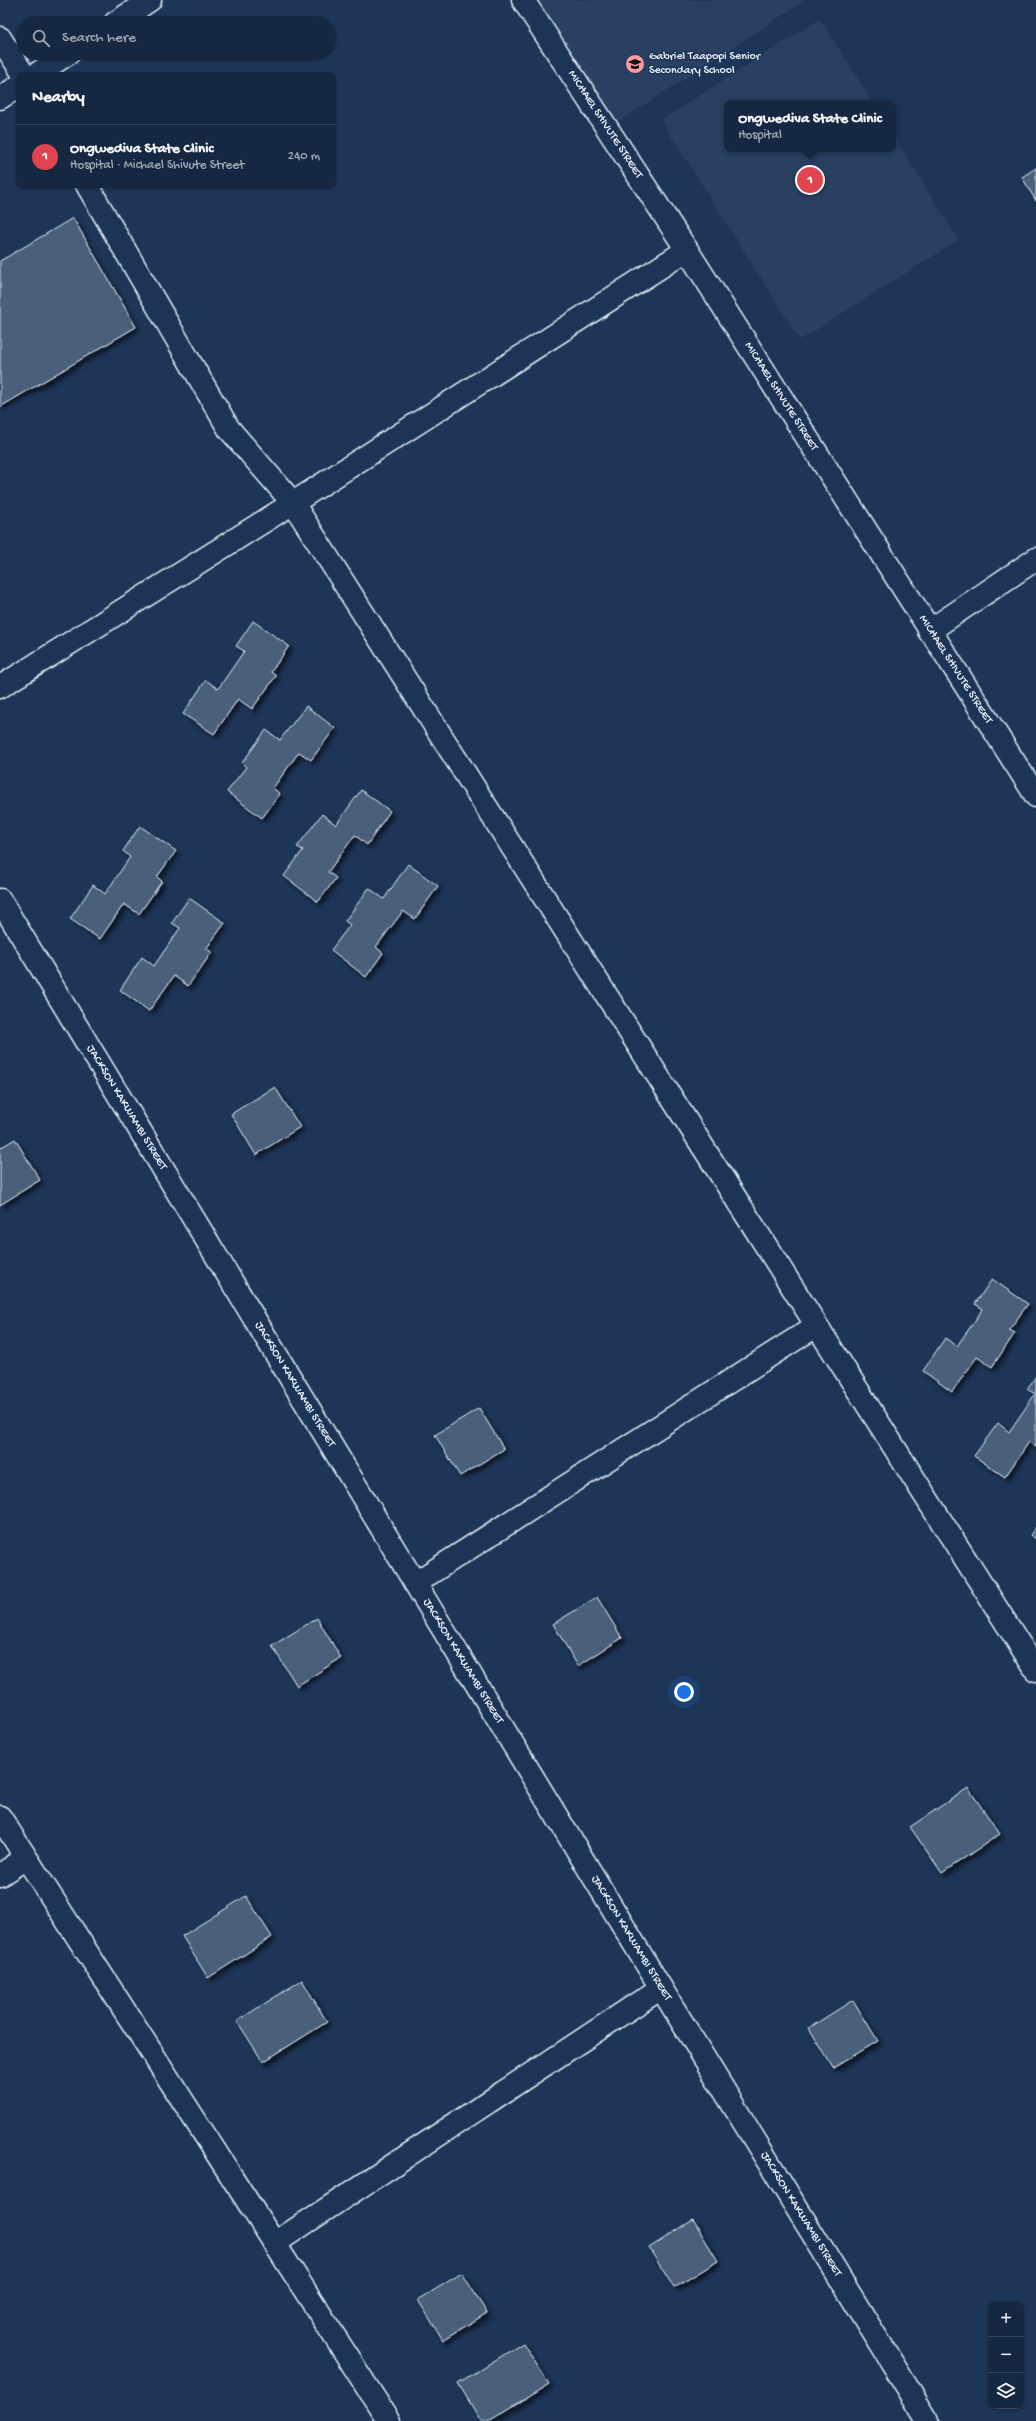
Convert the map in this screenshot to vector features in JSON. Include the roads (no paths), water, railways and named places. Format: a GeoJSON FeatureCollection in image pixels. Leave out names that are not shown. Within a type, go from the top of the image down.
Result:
{"type":"FeatureCollection","features":[{"type":"Feature","properties":{"kind":"street"},"geometry":{"type":"LineString","coordinates":[[126,16],[150,0]]}},
{"type":"Feature","properties":{"kind":"street","name":"MICHAEL SHIVUTE STREET"},"geometry":{"type":"LineString","coordinates":[[523,0],[687,250],[929,631],[1036,796]]}},
{"type":"Feature","properties":{"kind":"street"},"geometry":{"type":"LineString","coordinates":[[0,38],[22,72]]}},
{"type":"Feature","properties":{"kind":"street"},"geometry":{"type":"LineString","coordinates":[[40,72],[58,60]]}},
{"type":"Feature","properties":{"kind":"street"},"geometry":{"type":"LineString","coordinates":[[0,98],[16,88]]}},
{"type":"Feature","properties":{"kind":"street"},"geometry":{"type":"LineString","coordinates":[[89,188],[229,429],[293,503],[1036,1670]]}},
{"type":"Feature","properties":{"kind":"street"},"geometry":{"type":"LineString","coordinates":[[0,687],[293,503],[687,250]]}},
{"type":"Feature","properties":{"kind":"street"},"geometry":{"type":"LineString","coordinates":[[929,631],[1036,559]]}},
{"type":"Feature","properties":{"kind":"street","name":"JACKSON KAKWAMBI STREET"},"geometry":{"type":"LineString","coordinates":[[0,900],[661,1988],[928,2421]]}},
{"type":"Feature","properties":{"kind":"street"},"geometry":{"type":"LineString","coordinates":[[416,1583],[816,1326]]}},
{"type":"Feature","properties":{"kind":"street"},"geometry":{"type":"LineString","coordinates":[[0,1817],[389,2421]]}},
{"type":"Feature","properties":{"kind":"street"},"geometry":{"type":"LineString","coordinates":[[0,1875],[26,1858]]}},
{"type":"Feature","properties":{"kind":"street"},"geometry":{"type":"LineString","coordinates":[[275,2244],[661,1988]]}},
{"type":"Feature","properties":{"kind":"place","name":"Gabriel Taapopi Senior Secondary School"},"geometry":{"type":"Point","coordinates":[635,64]}},
{"type":"Feature","properties":{"kind":"place","name":"Ongwediva State Clinic"},"geometry":{"type":"Point","coordinates":[810,180]}}]}
